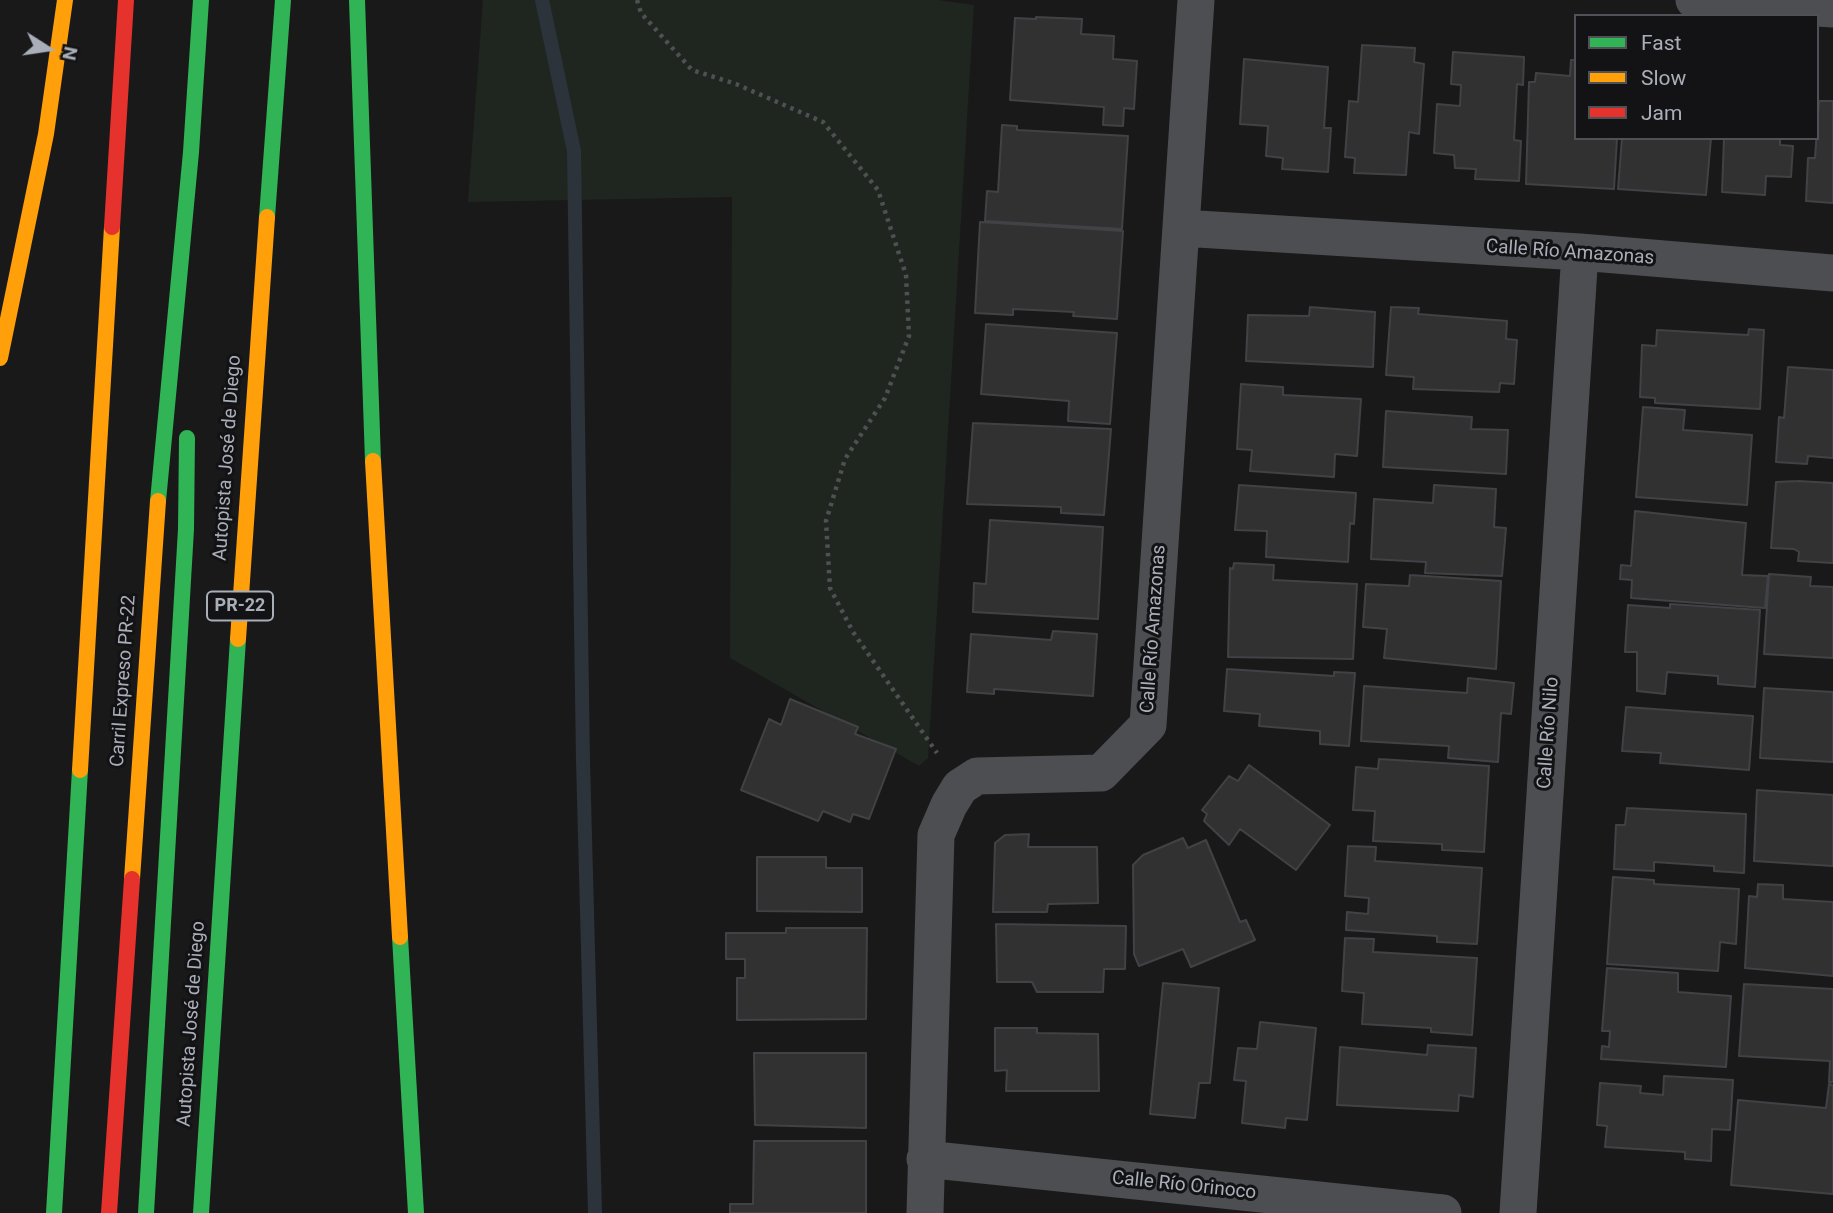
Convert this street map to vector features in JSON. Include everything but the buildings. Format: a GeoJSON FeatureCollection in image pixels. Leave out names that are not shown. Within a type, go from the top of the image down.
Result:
{"type":"FeatureCollection","features":[{"type":"Feature","properties":{"kind":"highway"},"geometry":{"type":"LineString","coordinates":[[0,358],[46,134],[65,0]]}},
{"type":"Feature","properties":{"kind":"highway"},"geometry":{"type":"LineString","coordinates":[[54,1213],[126,0]]}},
{"type":"Feature","properties":{"kind":"highway","name":"Carril Expreso PR-22"},"geometry":{"type":"LineString","coordinates":[[109,1213],[156,518],[191,152],[201,0]]}},
{"type":"Feature","properties":{"kind":"highway","name":"Autopista José de Diego"},"geometry":{"type":"LineString","coordinates":[[201,1213],[251,433],[283,0]]}},
{"type":"Feature","properties":{"kind":"highway"},"geometry":{"type":"LineString","coordinates":[[357,0],[373,472],[416,1213]]}},
{"type":"Feature","properties":{"kind":"highway","name":"Carril Expreso PR-22"},"geometry":{"type":"LineString","coordinates":[[188,362],[191,152]]}},
{"type":"Feature","properties":{"kind":"highway"},"geometry":{"type":"LineString","coordinates":[[146,1213],[185,543],[187,417]]}},
{"type":"Feature","properties":{"kind":"street","name":"Calle Río Amazonas"},"geometry":{"type":"LineString","coordinates":[[960,787],[977,776],[1101,773],[1148,725],[1196,0]]}},
{"type":"Feature","properties":{"kind":"street"},"geometry":{"type":"LineString","coordinates":[[1694,0],[1833,9]]}},
{"type":"Feature","properties":{"kind":"street","name":"Calle Río Amazonas"},"geometry":{"type":"LineString","coordinates":[[1181,228],[1580,253],[1833,273]]}},
{"type":"Feature","properties":{"kind":"street","name":"Calle Río Nilo"},"geometry":{"type":"LineString","coordinates":[[1518,1213],[1580,253]]}},
{"type":"Feature","properties":{"kind":"street"},"geometry":{"type":"LineString","coordinates":[[925,1213],[936,835],[960,787]]}},
{"type":"Feature","properties":{"kind":"street","name":"Calle Río Orinoco"},"geometry":{"type":"LineString","coordinates":[[925,1159],[1443,1213]]}},
{"type":"Feature","properties":{"kind":"path"},"geometry":{"type":"LineString","coordinates":[[637,0],[641,13],[692,69],[736,84],[823,122],[878,190],[906,275],[909,336],[885,398],[845,458],[826,521],[830,587],[853,632],[960,787]]}},
{"type":"Feature","properties":{"kind":"shaded area"},"geometry":{"type":"Polygon","coordinates":[[[483,0],[938,0],[974,5],[928,758],[919,766],[730,658],[732,197],[468,202],[483,0]]]}},
{"type":"Feature","properties":{"kind":"waterway"},"geometry":{"type":"LineString","coordinates":[[542,0],[574,151],[583,761],[595,1213]]}},
{"type":"Feature","properties":{"kind":"traffic: fast"},"geometry":{"type":"LineString","coordinates":[[158,501],[191,152],[201,0]]}},
{"type":"Feature","properties":{"kind":"traffic: fast"},"geometry":{"type":"LineString","coordinates":[[267,217],[283,0]]}},
{"type":"Feature","properties":{"kind":"traffic: fast"},"geometry":{"type":"LineString","coordinates":[[357,0],[373,461]]}},
{"type":"Feature","properties":{"kind":"traffic: fast"},"geometry":{"type":"LineString","coordinates":[[146,1213],[186,529],[187,438]]}},
{"type":"Feature","properties":{"kind":"traffic: fast"},"geometry":{"type":"LineString","coordinates":[[201,1213],[238,639]]}},
{"type":"Feature","properties":{"kind":"traffic: fast"},"geometry":{"type":"LineString","coordinates":[[54,1213],[80,770]]}},
{"type":"Feature","properties":{"kind":"traffic: fast"},"geometry":{"type":"LineString","coordinates":[[400,937],[416,1213]]}},
{"type":"Feature","properties":{"kind":"traffic: slow"},"geometry":{"type":"LineString","coordinates":[[0,358],[46,134],[65,0]]}},
{"type":"Feature","properties":{"kind":"traffic: slow"},"geometry":{"type":"LineString","coordinates":[[238,639],[267,217]]}},
{"type":"Feature","properties":{"kind":"traffic: slow"},"geometry":{"type":"LineString","coordinates":[[80,770],[112,227]]}},
{"type":"Feature","properties":{"kind":"traffic: slow"},"geometry":{"type":"LineString","coordinates":[[373,461],[400,937]]}},
{"type":"Feature","properties":{"kind":"traffic: slow"},"geometry":{"type":"LineString","coordinates":[[132,879],[158,501]]}},
{"type":"Feature","properties":{"kind":"traffic: jam"},"geometry":{"type":"LineString","coordinates":[[112,227],[126,0]]}},
{"type":"Feature","properties":{"kind":"traffic: jam"},"geometry":{"type":"LineString","coordinates":[[109,1213],[132,879]]}}]}
